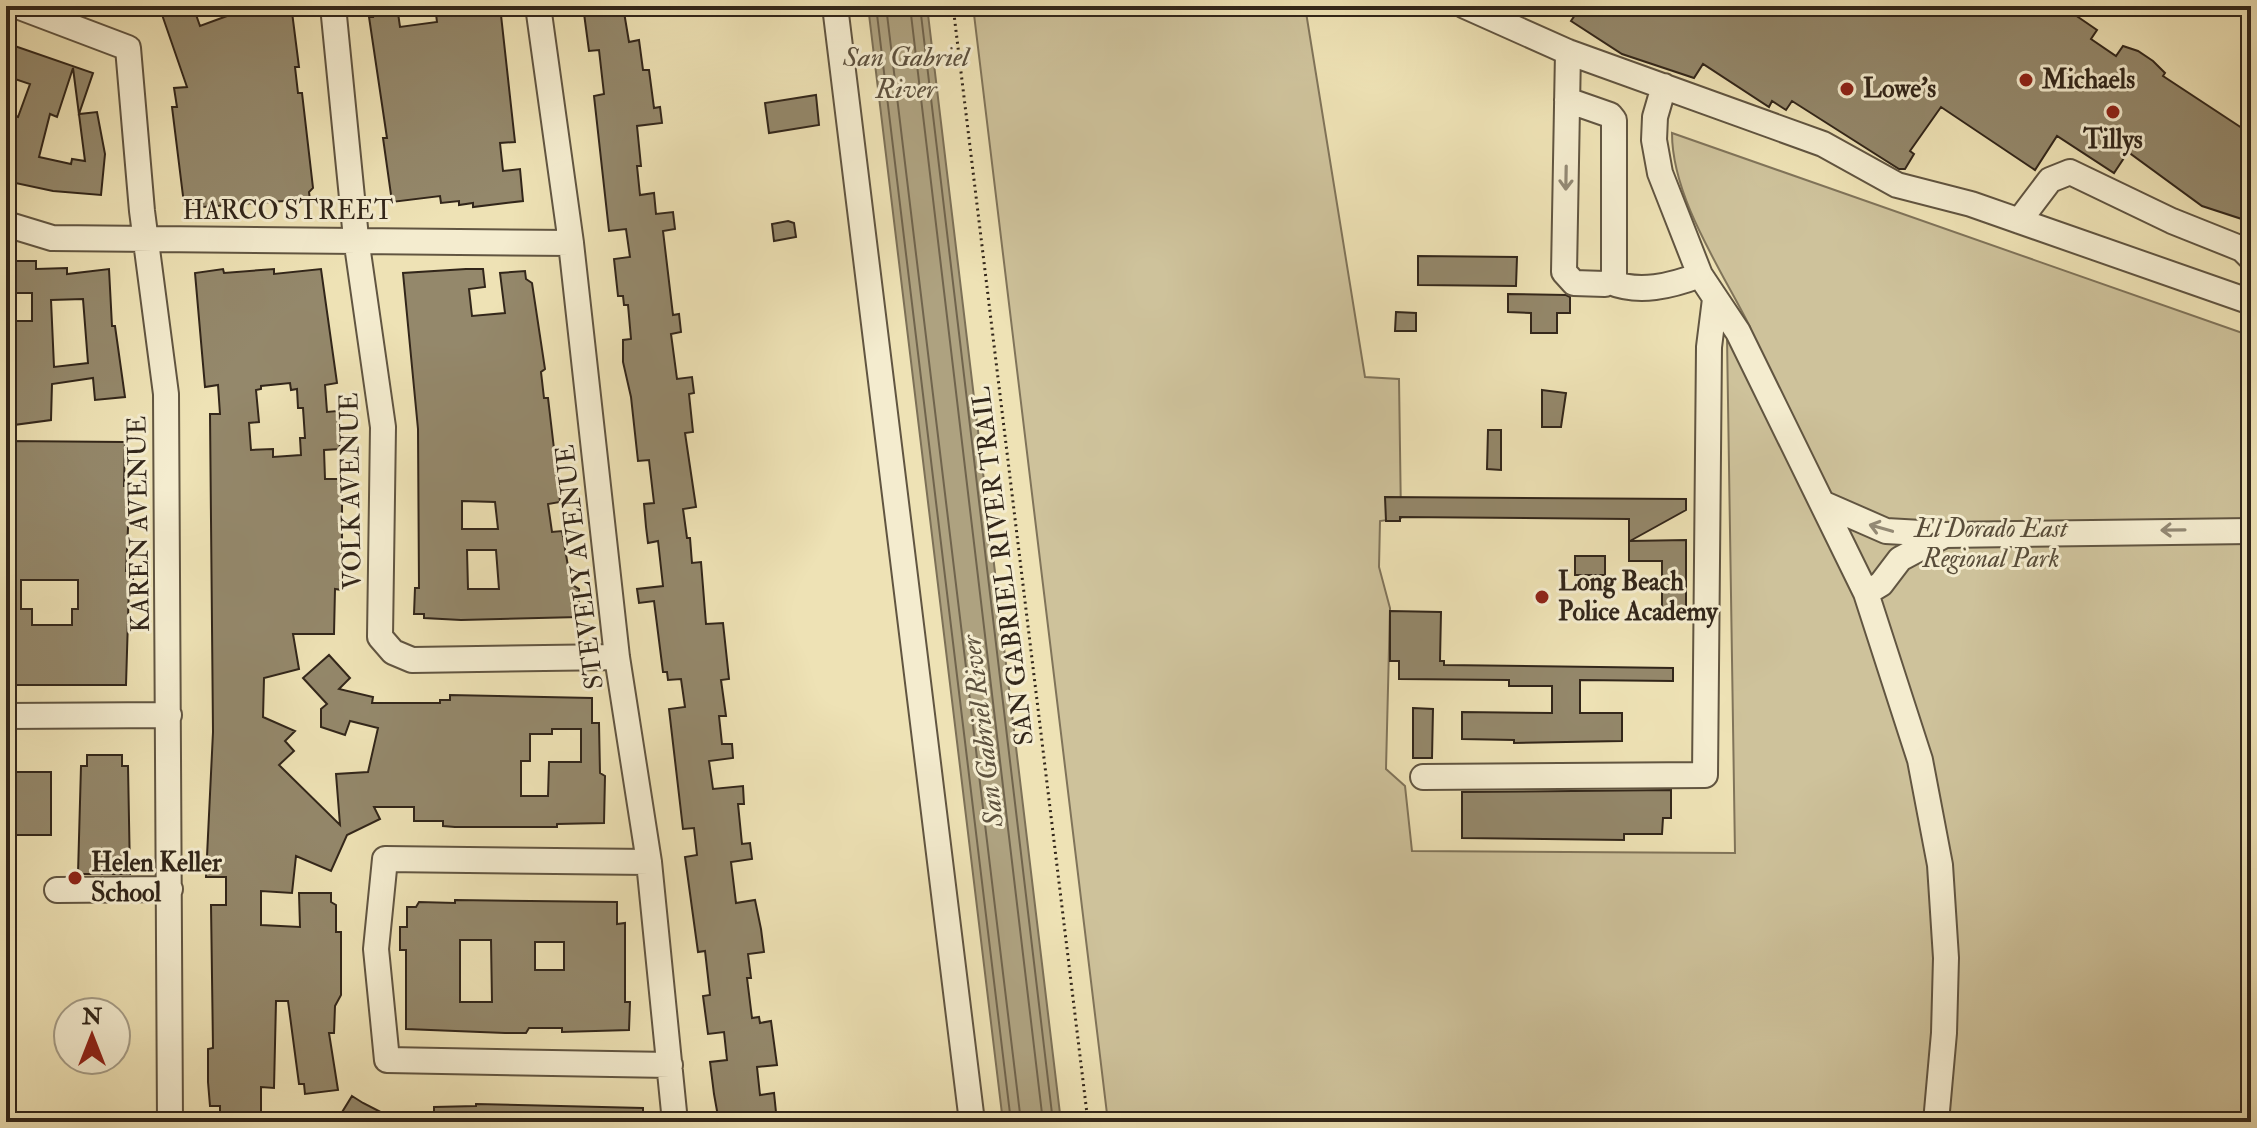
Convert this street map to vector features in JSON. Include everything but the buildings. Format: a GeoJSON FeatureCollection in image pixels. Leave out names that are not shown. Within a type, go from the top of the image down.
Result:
{"type":"FeatureCollection","features":[{"type":"Feature","properties":{"kind":"street","name":"KAREN AVENUE"},"geometry":{"type":"LineString","coordinates":[[17,6],[128,48],[146,238],[166,394],[170,1122]]}},
{"type":"Feature","properties":{"kind":"street","name":"VOLK AVENUE"},"geometry":{"type":"LineString","coordinates":[[333,6],[356,238],[383,427],[380,637],[393,652],[412,660],[617,657]]}},
{"type":"Feature","properties":{"kind":"street","name":"STEVELY AVENUE"},"geometry":{"type":"LineString","coordinates":[[538,6],[571,243],[617,657],[649,862],[675,1122]]}},
{"type":"Feature","properties":{"kind":"street"},"geometry":{"type":"LineString","coordinates":[[835,6],[972,1122]]}},
{"type":"Feature","properties":{"kind":"street"},"geometry":{"type":"LineString","coordinates":[[1465,6],[1568,52],[1823,144],[1897,185],[1971,204],[2251,302]]}},
{"type":"Feature","properties":{"kind":"street"},"geometry":{"type":"LineString","coordinates":[[1568,52],[1564,272],[1574,283],[1610,282],[1622,287],[1677,284],[1700,275]]}},
{"type":"Feature","properties":{"kind":"street"},"geometry":{"type":"LineString","coordinates":[[1664,86],[1655,117],[1658,162],[1700,275],[1738,332],[1866,593],[1920,760],[1940,865],[1946,958],[1944,1033],[1936,1122]]}},
{"type":"Feature","properties":{"kind":"street"},"geometry":{"type":"LineString","coordinates":[[1567,100],[1610,115],[1614,120],[1614,278],[1610,282]]}},
{"type":"Feature","properties":{"kind":"street"},"geometry":{"type":"LineString","coordinates":[[2019,221],[2050,180],[2070,172],[2172,221],[2242,249],[2251,258]]}},
{"type":"Feature","properties":{"kind":"street","name":"HARCO STREET"},"geometry":{"type":"LineString","coordinates":[[6,224],[52,238],[356,238],[571,243]]}},
{"type":"Feature","properties":{"kind":"street"},"geometry":{"type":"LineString","coordinates":[[1423,777],[1705,775],[1709,347],[1715,299]]}},
{"type":"Feature","properties":{"kind":"street"},"geometry":{"type":"LineString","coordinates":[[1822,503],[1886,531],[1945,535],[2251,531]]}},
{"type":"Feature","properties":{"kind":"street"},"geometry":{"type":"LineString","coordinates":[[1866,593],[1881,584],[1900,559],[1945,535]]}},
{"type":"Feature","properties":{"kind":"street"},"geometry":{"type":"LineString","coordinates":[[6,716],[169,715]]}},
{"type":"Feature","properties":{"kind":"street"},"geometry":{"type":"LineString","coordinates":[[649,862],[385,859],[376,949],[387,1060],[670,1065]]}},
{"type":"Feature","properties":{"kind":"street"},"geometry":{"type":"LineString","coordinates":[[57,890],[170,889]]}},
{"type":"Feature","properties":{"kind":"path","name":"SAN GABRIEL RIVER TRAIL"},"geometry":{"type":"LineString","coordinates":[[953,6],[1088,1122]]}},
{"type":"Feature","properties":{"kind":"green space","name":"El Dorado East Regional Park"},"geometry":{"type":"Polygon","coordinates":[[[973,6],[1305,6],[1365,377],[1399,379],[1401,518],[1380,521],[1379,567],[1390,608],[1386,769],[1405,786],[1412,851],[1735,853],[1727,337],[1750,327],[1689,208],[1674,158],[1672,133],[2251,336],[2251,1122],[1108,1122],[973,6]]]}},
{"type":"Feature","properties":{"kind":"water","name":"San Gabriel River"},"geometry":{"type":"Polygon","coordinates":[[[868,6],[927,6],[1061,1122],[1003,1122],[868,6]]]}},
{"type":"Feature","properties":{"kind":"place","name":"Michaels"},"geometry":{"type":"Point","coordinates":[2026,80]}},
{"type":"Feature","properties":{"kind":"place","name":"Lowe's"},"geometry":{"type":"Point","coordinates":[1847,89]}},
{"type":"Feature","properties":{"kind":"place","name":"Tillys"},"geometry":{"type":"Point","coordinates":[2113,112]}},
{"type":"Feature","properties":{"kind":"place","name":"Long Beach Police Academy"},"geometry":{"type":"Point","coordinates":[1542,597]}},
{"type":"Feature","properties":{"kind":"place","name":"Helen Keller School"},"geometry":{"type":"Point","coordinates":[75,878]}}]}
